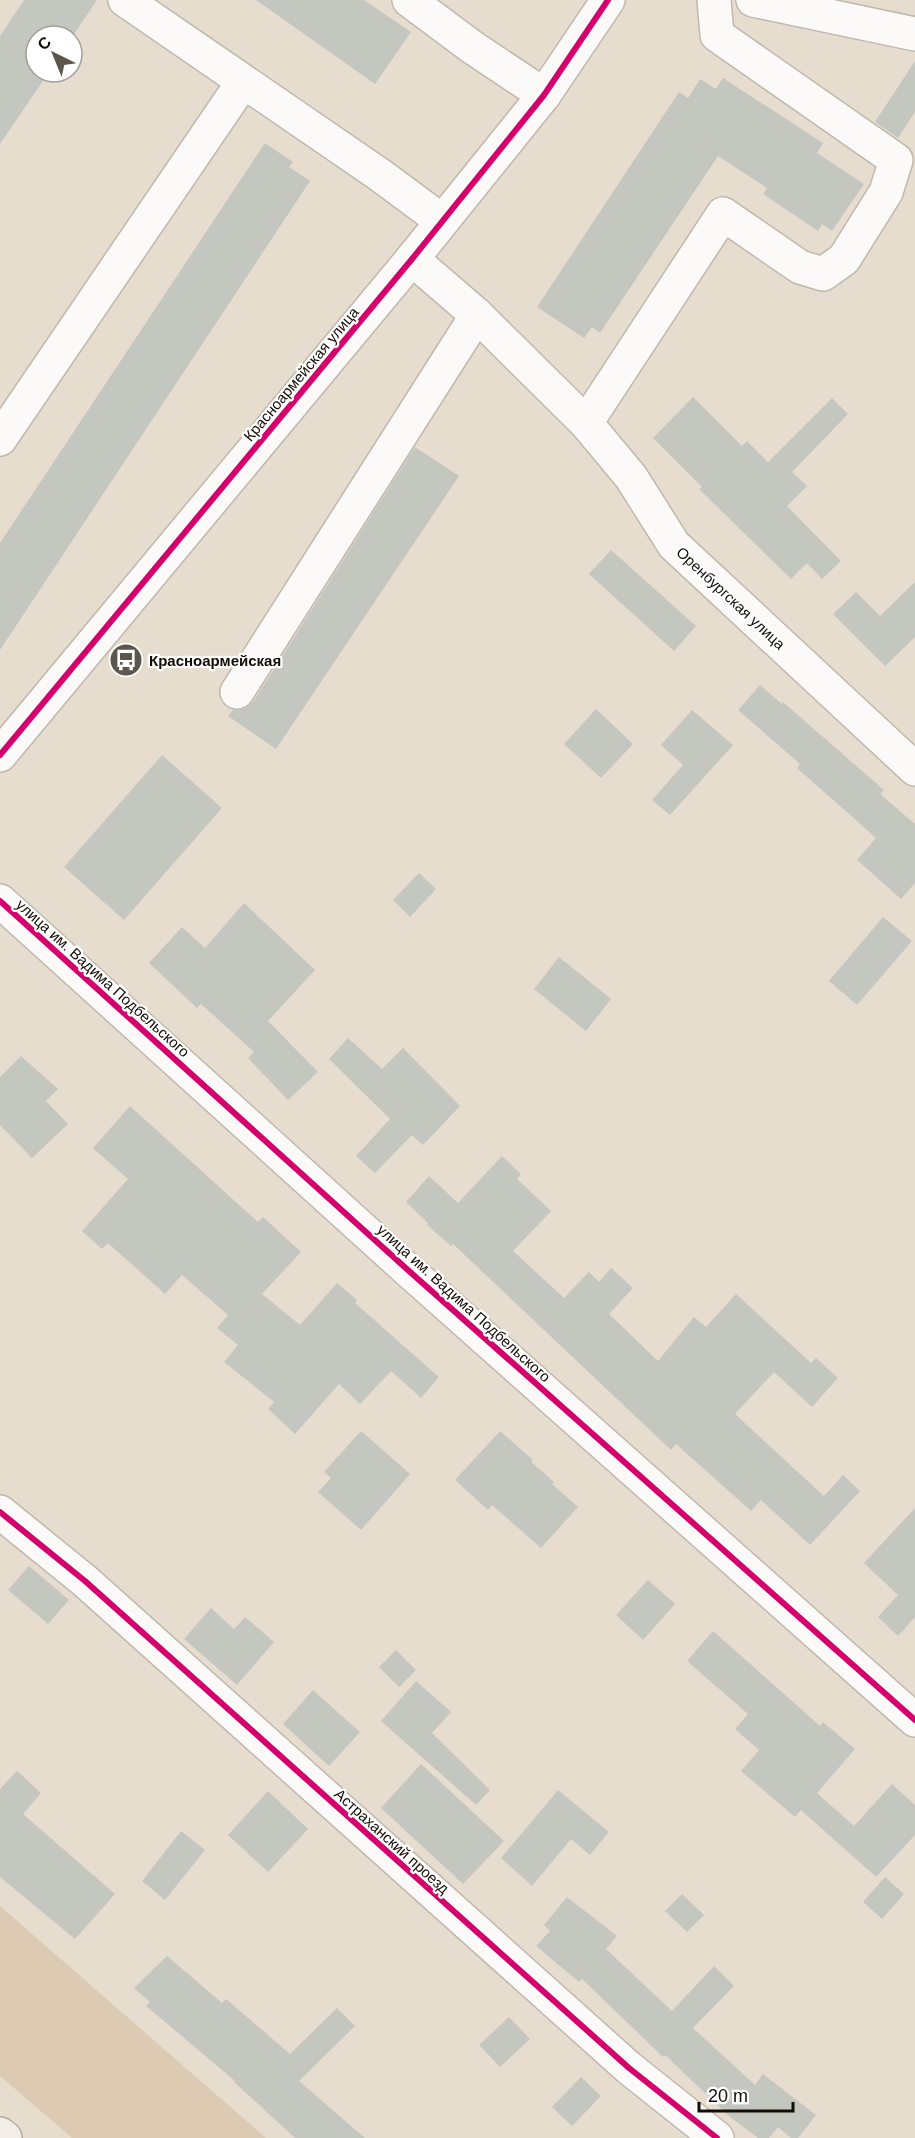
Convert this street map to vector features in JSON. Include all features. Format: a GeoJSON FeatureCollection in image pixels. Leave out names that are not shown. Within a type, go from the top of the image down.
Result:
{"type":"FeatureCollection","features":[{"type":"Feature","properties":{"kind":"main road"},"geometry":{"type":"LineString","coordinates":[[0,2134],[5,2138]]}},
{"type":"Feature","properties":{"kind":"street"},"geometry":{"type":"LineString","coordinates":[[125,0],[380,175],[442,221]]}},
{"type":"Feature","properties":{"kind":"street"},"geometry":{"type":"LineString","coordinates":[[409,0],[544,94]]}},
{"type":"Feature","properties":{"kind":"street","name":"Красноармейская улица"},"geometry":{"type":"LineString","coordinates":[[0,755],[412,259],[544,94],[608,0]]}},
{"type":"Feature","properties":{"kind":"street"},"geometry":{"type":"LineString","coordinates":[[586,423],[723,214],[800,267],[823,274],[844,259],[886,192],[896,160],[717,35],[714,0]]}},
{"type":"Feature","properties":{"kind":"street"},"geometry":{"type":"LineString","coordinates":[[753,0],[915,34]]}},
{"type":"Feature","properties":{"kind":"street"},"geometry":{"type":"LineString","coordinates":[[0,439],[243,82]]}},
{"type":"Feature","properties":{"kind":"street","name":"Оренбургская улица"},"geometry":{"type":"LineString","coordinates":[[412,259],[477,315],[586,423],[631,477],[674,545],[915,769]]}},
{"type":"Feature","properties":{"kind":"street"},"geometry":{"type":"LineString","coordinates":[[237,692],[477,315]]}},
{"type":"Feature","properties":{"kind":"street","name":"улица им. Вадима Подбельского"},"geometry":{"type":"LineString","coordinates":[[0,901],[409,1271],[915,1720]]}},
{"type":"Feature","properties":{"kind":"street","name":"Астраханский проезд"},"geometry":{"type":"LineString","coordinates":[[0,1512],[85,1581],[629,2068],[717,2138]]}},
{"type":"Feature","properties":{"kind":"shaded area"},"geometry":{"type":"Polygon","coordinates":[[[0,1906],[266,2138],[72,2138],[0,2076],[0,1906]]]}},
{"type":"Feature","properties":{"kind":"building"},"geometry":{"type":"Polygon","coordinates":[[[24,0],[97,0],[81,24],[24,24],[24,84],[41,84],[0,144],[0,36],[24,0]]]}},
{"type":"Feature","properties":{"kind":"building"},"geometry":{"type":"Polygon","coordinates":[[[256,0],[364,0],[411,32],[375,84],[256,0]]]}},
{"type":"Feature","properties":{"kind":"building"},"geometry":{"type":"Polygon","coordinates":[[[915,61],[915,112],[898,138],[875,122],[915,61]]]}},
{"type":"Feature","properties":{"kind":"building"},"geometry":{"type":"Polygon","coordinates":[[[723,78],[823,143],[817,153],[864,184],[832,231],[822,224],[818,231],[763,194],[767,188],[718,156],[600,333],[592,327],[584,338],[537,307],[679,92],[688,98],[700,79],[716,89],[723,78]]]}},
{"type":"Feature","properties":{"kind":"building"},"geometry":{"type":"Polygon","coordinates":[[[265,143],[293,162],[289,167],[310,181],[0,650],[0,543],[265,143]]]}},
{"type":"Feature","properties":{"kind":"building"},"geometry":{"type":"Polygon","coordinates":[[[693,397],[742,446],[747,441],[768,462],[832,398],[848,414],[792,472],[807,486],[787,506],[841,561],[822,579],[807,563],[791,579],[699,489],[702,487],[653,438],[693,397]]]}},
{"type":"Feature","properties":{"kind":"building"},"geometry":{"type":"Polygon","coordinates":[[[415,447],[459,476],[276,749],[228,716],[233,710],[245,709],[253,702],[415,447]]]}},
{"type":"Feature","properties":{"kind":"building"},"geometry":{"type":"Polygon","coordinates":[[[611,550],[696,626],[674,651],[589,574],[611,550]]]}},
{"type":"Feature","properties":{"kind":"building"},"geometry":{"type":"Polygon","coordinates":[[[915,582],[915,637],[885,666],[833,614],[856,592],[880,616],[915,582]]]}},
{"type":"Feature","properties":{"kind":"building"},"geometry":{"type":"Polygon","coordinates":[[[760,685],[782,704],[783,702],[884,790],[880,794],[915,824],[915,883],[901,899],[857,860],[876,838],[797,768],[800,764],[738,710],[760,685]]]}},
{"type":"Feature","properties":{"kind":"building"},"geometry":{"type":"Polygon","coordinates":[[[596,709],[633,744],[601,778],[564,744],[596,709]]]}},
{"type":"Feature","properties":{"kind":"building"},"geometry":{"type":"Polygon","coordinates":[[[692,710],[733,745],[670,815],[652,800],[683,765],[661,745],[692,710]]]}},
{"type":"Feature","properties":{"kind":"building"},"geometry":{"type":"Polygon","coordinates":[[[162,755],[222,808],[124,920],[64,867],[162,755]]]}},
{"type":"Feature","properties":{"kind":"building"},"geometry":{"type":"Polygon","coordinates":[[[419,873],[436,889],[410,917],[393,900],[419,873]]]}},
{"type":"Feature","properties":{"kind":"building"},"geometry":{"type":"Polygon","coordinates":[[[244,903],[315,970],[268,1021],[318,1072],[288,1100],[248,1058],[254,1052],[201,1004],[197,1008],[149,963],[182,927],[205,948],[244,903]]]}},
{"type":"Feature","properties":{"kind":"building"},"geometry":{"type":"Polygon","coordinates":[[[883,917],[912,941],[857,1005],[829,981],[883,917]]]}},
{"type":"Feature","properties":{"kind":"building"},"geometry":{"type":"Polygon","coordinates":[[[559,957],[611,999],[586,1031],[534,989],[559,957]]]}},
{"type":"Feature","properties":{"kind":"building"},"geometry":{"type":"Polygon","coordinates":[[[348,1038],[382,1069],[403,1048],[460,1106],[423,1145],[412,1135],[375,1173],[356,1156],[390,1119],[329,1059],[348,1038]]]}},
{"type":"Feature","properties":{"kind":"building"},"geometry":{"type":"Polygon","coordinates":[[[21,1056],[58,1089],[46,1101],[68,1124],[32,1158],[0,1125],[0,1077],[21,1056]]]}},
{"type":"Feature","properties":{"kind":"building"},"geometry":{"type":"Polygon","coordinates":[[[130,1106],[258,1222],[263,1217],[301,1252],[262,1294],[300,1325],[337,1283],[357,1300],[355,1303],[439,1377],[421,1398],[391,1371],[360,1404],[339,1384],[295,1434],[268,1409],[274,1402],[224,1362],[238,1345],[217,1328],[228,1315],[182,1275],[165,1294],[108,1243],[102,1249],[82,1231],[128,1179],[93,1148],[130,1106]]]}},
{"type":"Feature","properties":{"kind":"building"},"geometry":{"type":"Polygon","coordinates":[[[502,1156],[521,1174],[517,1179],[551,1211],[513,1251],[564,1298],[589,1272],[599,1282],[611,1268],[633,1288],[609,1314],[658,1361],[694,1317],[706,1327],[736,1294],[811,1363],[816,1358],[838,1378],[812,1407],[774,1372],[735,1414],[824,1496],[843,1475],[860,1491],[810,1545],[761,1500],[751,1511],[676,1444],[671,1450],[453,1244],[451,1246],[427,1225],[428,1223],[406,1202],[429,1176],[458,1203],[502,1156]]]}},
{"type":"Feature","properties":{"kind":"building"},"geometry":{"type":"Polygon","coordinates":[[[361,1431],[410,1474],[361,1530],[318,1492],[331,1478],[324,1472],[361,1431]]]}},
{"type":"Feature","properties":{"kind":"building"},"geometry":{"type":"Polygon","coordinates":[[[500,1431],[533,1460],[531,1462],[554,1482],[552,1484],[578,1507],[541,1548],[492,1505],[488,1510],[455,1480],[500,1431]]]}},
{"type":"Feature","properties":{"kind":"building"},"geometry":{"type":"Polygon","coordinates":[[[915,1508],[915,1617],[898,1636],[878,1617],[898,1595],[864,1563],[915,1508]]]}},
{"type":"Feature","properties":{"kind":"building"},"geometry":{"type":"Polygon","coordinates":[[[29,1566],[69,1600],[48,1624],[8,1590],[29,1566]]]}},
{"type":"Feature","properties":{"kind":"building"},"geometry":{"type":"Polygon","coordinates":[[[648,1580],[675,1604],[643,1640],[616,1615],[648,1580]]]}},
{"type":"Feature","properties":{"kind":"building"},"geometry":{"type":"Polygon","coordinates":[[[211,1608],[234,1629],[245,1617],[274,1642],[237,1685],[184,1639],[211,1608]]]}},
{"type":"Feature","properties":{"kind":"building"},"geometry":{"type":"Polygon","coordinates":[[[713,1631],[820,1726],[823,1722],[855,1749],[817,1793],[854,1826],[892,1784],[915,1805],[915,1835],[876,1877],[801,1810],[795,1817],[741,1771],[759,1750],[735,1729],[748,1714],[687,1661],[713,1631]]]}},
{"type":"Feature","properties":{"kind":"building"},"geometry":{"type":"Polygon","coordinates":[[[396,1650],[416,1670],[399,1687],[379,1667],[396,1650]]]}},
{"type":"Feature","properties":{"kind":"building"},"geometry":{"type":"Polygon","coordinates":[[[416,1681],[451,1712],[432,1733],[490,1790],[476,1805],[381,1721],[416,1681]]]}},
{"type":"Feature","properties":{"kind":"building"},"geometry":{"type":"Polygon","coordinates":[[[313,1690],[360,1732],[329,1766],[283,1724],[313,1690]]]}},
{"type":"Feature","properties":{"kind":"building"},"geometry":{"type":"Polygon","coordinates":[[[421,1764],[504,1841],[463,1884],[381,1808],[421,1764]]]}},
{"type":"Feature","properties":{"kind":"building"},"geometry":{"type":"Polygon","coordinates":[[[17,1771],[41,1793],[23,1814],[115,1894],[75,1939],[0,1877],[0,1789],[17,1771]]]}},
{"type":"Feature","properties":{"kind":"building"},"geometry":{"type":"Polygon","coordinates":[[[558,1790],[609,1832],[590,1855],[571,1839],[532,1886],[501,1858],[558,1790]]]}},
{"type":"Feature","properties":{"kind":"building"},"geometry":{"type":"Polygon","coordinates":[[[268,1791],[308,1829],[268,1872],[228,1835],[268,1791]]]}},
{"type":"Feature","properties":{"kind":"building"},"geometry":{"type":"Polygon","coordinates":[[[181,1831],[205,1850],[165,1900],[142,1881],[181,1831]]]}},
{"type":"Feature","properties":{"kind":"building"},"geometry":{"type":"Polygon","coordinates":[[[885,1877],[904,1894],[882,1919],[863,1902],[885,1877]]]}},
{"type":"Feature","properties":{"kind":"building"},"geometry":{"type":"Polygon","coordinates":[[[682,1894],[704,1915],[687,1932],[665,1911],[682,1894]]]}},
{"type":"Feature","properties":{"kind":"building"},"geometry":{"type":"Polygon","coordinates":[[[567,1897],[617,1936],[606,1949],[672,2011],[714,1966],[734,1986],[693,2028],[755,2085],[763,2074],[816,2115],[798,2138],[791,2138],[778,2127],[769,2138],[758,2138],[730,2117],[665,2055],[663,2057],[582,1979],[579,1982],[536,1946],[550,1931],[544,1925],[567,1897]]]}},
{"type":"Feature","properties":{"kind":"building"},"geometry":{"type":"Polygon","coordinates":[[[167,1956],[222,2003],[226,1999],[290,2054],[337,2008],[355,2026],[299,2081],[365,2138],[295,2138],[235,2081],[146,2006],[150,2002],[134,1988],[167,1956]]]}},
{"type":"Feature","properties":{"kind":"building"},"geometry":{"type":"Polygon","coordinates":[[[509,2017],[530,2039],[500,2067],[479,2045],[509,2017]]]}},
{"type":"Feature","properties":{"kind":"building"},"geometry":{"type":"Polygon","coordinates":[[[581,2077],[601,2096],[572,2126],[552,2107],[581,2077]]]}},
{"type":"Feature","properties":{"kind":"cycle path"},"geometry":{"type":"LineString","coordinates":[[0,755],[412,259],[544,95],[608,0]]}},
{"type":"Feature","properties":{"kind":"cycle path"},"geometry":{"type":"LineString","coordinates":[[0,901],[409,1271],[915,1720]]}},
{"type":"Feature","properties":{"kind":"cycle path"},"geometry":{"type":"LineString","coordinates":[[0,1512],[85,1581],[629,2068],[717,2138]]}},
{"type":"Feature","properties":{"kind":"place","name":"Красноармейская"},"geometry":{"type":"Point","coordinates":[126,660]}}]}
